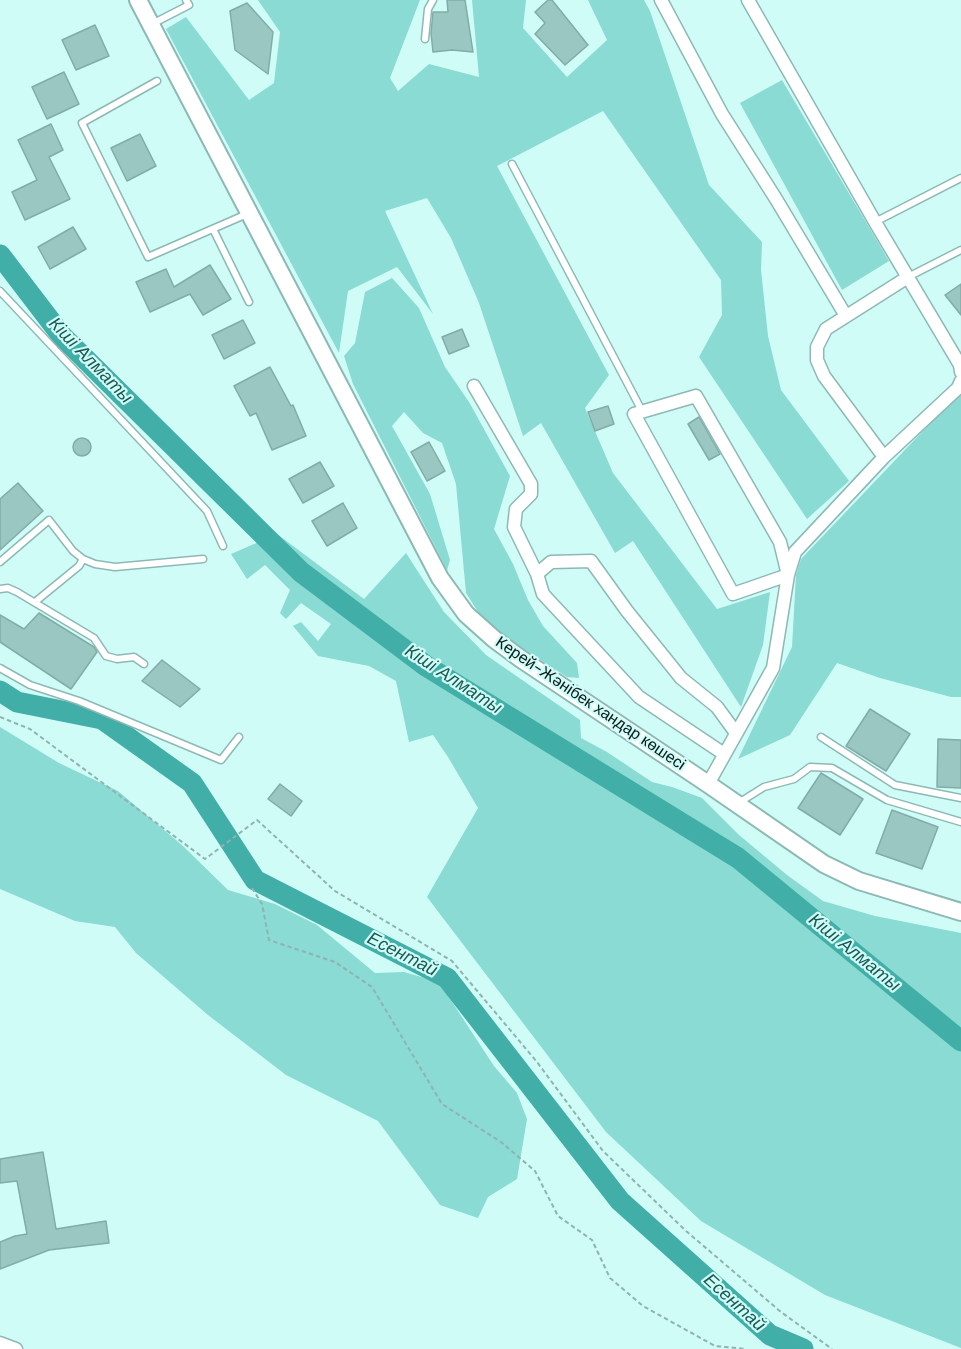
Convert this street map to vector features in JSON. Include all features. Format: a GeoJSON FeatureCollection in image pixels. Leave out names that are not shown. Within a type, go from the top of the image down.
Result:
{"type":"FeatureCollection","features":[{"type":"Feature","properties":{"kind":"main road","name":"Керей-Жәнібек хандар көшесі"},"geometry":{"type":"LineString","coordinates":[[138,0],[440,578],[466,614],[520,659],[708,783],[824,864],[850,877],[961,912]]}},
{"type":"Feature","properties":{"kind":"street"},"geometry":{"type":"LineString","coordinates":[[661,0],[722,114],[846,316]]}},
{"type":"Feature","properties":{"kind":"street"},"geometry":{"type":"LineString","coordinates":[[748,0],[960,365],[961,372]]}},
{"type":"Feature","properties":{"kind":"street"},"geometry":{"type":"LineString","coordinates":[[884,457],[824,376],[817,360],[817,346],[826,329],[908,277]]}},
{"type":"Feature","properties":{"kind":"street"},"geometry":{"type":"LineString","coordinates":[[708,783],[773,668],[788,575],[795,552],[884,457],[958,388],[961,381]]}},
{"type":"Feature","properties":{"kind":"street"},"geometry":{"type":"LineString","coordinates":[[474,386],[531,484],[531,494],[516,509],[514,527],[537,574],[543,594],[639,697],[724,754]]}},
{"type":"Feature","properties":{"kind":"street"},"geometry":{"type":"LineString","coordinates":[[696,396],[780,542],[788,575],[733,594],[634,414],[696,396]]}},
{"type":"Feature","properties":{"kind":"street"},"geometry":{"type":"LineString","coordinates":[[537,574],[551,562],[591,561],[627,611],[681,678],[717,707],[736,733]]}},
{"type":"Feature","properties":{"kind":"street"},"geometry":{"type":"LineString","coordinates":[[0,1343],[16,1349]]}},
{"type":"Feature","properties":{"kind":"lane"},"geometry":{"type":"LineString","coordinates":[[151,25],[189,5],[186,0]]}},
{"type":"Feature","properties":{"kind":"lane"},"geometry":{"type":"LineString","coordinates":[[425,39],[428,9],[433,0]]}},
{"type":"Feature","properties":{"kind":"lane"},"geometry":{"type":"LineString","coordinates":[[157,81],[82,123],[148,257],[250,213]]}},
{"type":"Feature","properties":{"kind":"lane"},"geometry":{"type":"LineString","coordinates":[[512,164],[642,412]]}},
{"type":"Feature","properties":{"kind":"lane"},"geometry":{"type":"LineString","coordinates":[[875,222],[961,178]]}},
{"type":"Feature","properties":{"kind":"lane"},"geometry":{"type":"LineString","coordinates":[[213,229],[249,302]]}},
{"type":"Feature","properties":{"kind":"lane"},"geometry":{"type":"LineString","coordinates":[[908,277],[961,250]]}},
{"type":"Feature","properties":{"kind":"lane"},"geometry":{"type":"LineString","coordinates":[[0,291],[207,511],[223,546]]}},
{"type":"Feature","properties":{"kind":"lane"},"geometry":{"type":"LineString","coordinates":[[0,562],[49,520],[73,551],[82,559],[95,564],[115,567],[202,559]]}},
{"type":"Feature","properties":{"kind":"lane"},"geometry":{"type":"LineString","coordinates":[[34,602],[79,566],[82,559]]}},
{"type":"Feature","properties":{"kind":"lane"},"geometry":{"type":"LineString","coordinates":[[0,589],[8,588],[17,592],[94,638],[106,656],[117,660],[134,657],[144,664]]}},
{"type":"Feature","properties":{"kind":"lane"},"geometry":{"type":"LineString","coordinates":[[0,668],[30,685],[79,701],[221,760],[239,737]]}},
{"type":"Feature","properties":{"kind":"lane"},"geometry":{"type":"LineString","coordinates":[[821,737],[895,785],[961,798]]}},
{"type":"Feature","properties":{"kind":"lane"},"geometry":{"type":"LineString","coordinates":[[737,804],[764,787],[794,779],[810,767],[832,768],[887,801],[961,822]]}},
{"type":"Feature","properties":{"kind":"path"},"geometry":{"type":"LineString","coordinates":[[0,717],[30,729],[205,859],[257,820],[335,891],[452,961],[537,1062],[603,1151],[686,1231],[781,1312],[832,1349]]}},
{"type":"Feature","properties":{"kind":"path"},"geometry":{"type":"LineString","coordinates":[[252,888],[262,904],[269,940],[334,962],[372,987],[442,1104],[501,1142],[535,1171],[558,1216],[592,1240],[610,1278],[643,1306],[715,1346],[746,1349]]}},
{"type":"Feature","properties":{"kind":"shaded area"},"geometry":{"type":"Polygon","coordinates":[[[258,0],[420,0],[390,78],[398,91],[429,64],[479,77],[472,0],[526,0],[523,28],[567,77],[607,40],[588,0],[644,0],[650,11],[709,185],[762,242],[761,270],[768,336],[781,390],[849,481],[807,519],[699,357],[722,315],[721,280],[603,111],[497,166],[609,375],[585,408],[613,473],[717,609],[770,592],[763,645],[741,707],[633,541],[615,553],[541,423],[523,436],[479,303],[451,238],[427,198],[385,211],[433,314],[397,267],[348,291],[339,353],[166,29],[186,17],[249,100],[274,83],[280,32],[258,0]]]}},
{"type":"Feature","properties":{"kind":"shaded area"},"geometry":{"type":"Polygon","coordinates":[[[782,80],[889,261],[842,290],[740,103],[782,80]]]}},
{"type":"Feature","properties":{"kind":"shaded area"},"geometry":{"type":"Polygon","coordinates":[[[392,278],[419,308],[445,367],[469,402],[510,476],[494,529],[543,626],[577,663],[579,678],[567,677],[511,641],[480,615],[466,593],[456,484],[442,443],[423,433],[404,412],[392,426],[430,494],[450,560],[447,570],[353,384],[344,356],[355,343],[365,292],[392,278]]]}},
{"type":"Feature","properties":{"kind":"shaded area"},"geometry":{"type":"Polygon","coordinates":[[[961,391],[961,697],[951,697],[880,678],[837,663],[790,735],[738,759],[792,647],[796,575],[801,559],[961,391]]]}},
{"type":"Feature","properties":{"kind":"shaded area"},"geometry":{"type":"Polygon","coordinates":[[[277,534],[364,599],[406,553],[444,612],[486,655],[580,720],[581,738],[652,782],[702,798],[739,835],[823,901],[875,916],[961,933],[961,1348],[825,1295],[701,1221],[606,1132],[427,897],[478,808],[448,757],[433,735],[409,742],[396,681],[369,666],[318,656],[293,626],[301,622],[318,641],[331,624],[301,603],[286,619],[280,613],[290,590],[265,565],[247,579],[231,554],[277,534]]]}},
{"type":"Feature","properties":{"kind":"shaded area"},"geometry":{"type":"Polygon","coordinates":[[[0,727],[59,763],[118,791],[183,846],[228,890],[275,904],[317,925],[375,973],[404,972],[439,982],[494,1066],[517,1093],[527,1119],[517,1179],[488,1197],[478,1218],[440,1205],[378,1121],[286,1075],[208,1015],[136,953],[115,927],[75,921],[0,889],[0,727]]]}},
{"type":"Feature","properties":{"kind":"building"},"geometry":{"type":"Polygon","coordinates":[[[447,0],[465,0],[473,52],[452,50],[433,52],[431,33],[433,12],[448,12],[447,0]]]}},
{"type":"Feature","properties":{"kind":"building"},"geometry":{"type":"Polygon","coordinates":[[[548,0],[552,0],[588,45],[565,65],[535,34],[545,23],[535,12],[548,0]]]}},
{"type":"Feature","properties":{"kind":"building"},"geometry":{"type":"Polygon","coordinates":[[[247,3],[273,32],[268,74],[235,50],[230,11],[247,3]]]}},
{"type":"Feature","properties":{"kind":"building"},"geometry":{"type":"Polygon","coordinates":[[[95,25],[109,56],[76,70],[62,40],[95,25]]]}},
{"type":"Feature","properties":{"kind":"building"},"geometry":{"type":"Polygon","coordinates":[[[64,72],[79,104],[47,119],[32,87],[64,72]]]}},
{"type":"Feature","properties":{"kind":"building"},"geometry":{"type":"Polygon","coordinates":[[[51,124],[63,150],[49,157],[70,199],[25,220],[12,192],[37,180],[18,140],[51,124]]]}},
{"type":"Feature","properties":{"kind":"building"},"geometry":{"type":"Polygon","coordinates":[[[140,134],[156,166],[127,181],[111,148],[140,134]]]}},
{"type":"Feature","properties":{"kind":"building"},"geometry":{"type":"Polygon","coordinates":[[[73,227],[86,249],[50,269],[38,247],[73,227]]]}},
{"type":"Feature","properties":{"kind":"building"},"geometry":{"type":"Polygon","coordinates":[[[210,265],[231,299],[203,315],[190,294],[150,312],[136,282],[166,269],[174,287],[210,265]]]}},
{"type":"Feature","properties":{"kind":"building"},"geometry":{"type":"Polygon","coordinates":[[[961,284],[961,315],[945,295],[961,284]]]}},
{"type":"Feature","properties":{"kind":"building"},"geometry":{"type":"Polygon","coordinates":[[[243,320],[255,343],[224,359],[212,335],[243,320]]]}},
{"type":"Feature","properties":{"kind":"building"},"geometry":{"type":"Polygon","coordinates":[[[462,329],[469,346],[449,354],[442,337],[462,329]]]}},
{"type":"Feature","properties":{"kind":"building"},"geometry":{"type":"Polygon","coordinates":[[[270,367],[291,406],[293,405],[306,436],[272,450],[256,413],[250,416],[234,386],[270,367]]]}},
{"type":"Feature","properties":{"kind":"building"},"geometry":{"type":"Polygon","coordinates":[[[608,406],[614,424],[595,431],[588,412],[608,406]]]}},
{"type":"Feature","properties":{"kind":"building"},"geometry":{"type":"Polygon","coordinates":[[[699,417],[720,454],[709,460],[688,424],[699,417]]]}},
{"type":"Feature","properties":{"kind":"building"},"geometry":{"type":"Polygon","coordinates":[[[82,438],[88,441],[91,447],[88,453],[82,456],[76,453],[73,447],[76,441],[82,438]]]}},
{"type":"Feature","properties":{"kind":"building"},"geometry":{"type":"Polygon","coordinates":[[[429,442],[445,471],[427,481],[411,452],[429,442]]]}},
{"type":"Feature","properties":{"kind":"building"},"geometry":{"type":"Polygon","coordinates":[[[320,462],[334,486],[303,503],[289,479],[320,462]]]}},
{"type":"Feature","properties":{"kind":"building"},"geometry":{"type":"Polygon","coordinates":[[[18,483],[43,511],[0,550],[0,499],[18,483]]]}},
{"type":"Feature","properties":{"kind":"building"},"geometry":{"type":"Polygon","coordinates":[[[343,503],[357,528],[327,546],[312,521],[343,503]]]}},
{"type":"Feature","properties":{"kind":"building"},"geometry":{"type":"Polygon","coordinates":[[[39,613],[94,647],[97,652],[71,689],[0,642],[0,615],[24,629],[39,613]]]}},
{"type":"Feature","properties":{"kind":"building"},"geometry":{"type":"Polygon","coordinates":[[[162,660],[200,689],[180,707],[142,681],[162,660]]]}},
{"type":"Feature","properties":{"kind":"building"},"geometry":{"type":"Polygon","coordinates":[[[870,709],[910,734],[886,771],[846,746],[870,709]]]}},
{"type":"Feature","properties":{"kind":"building"},"geometry":{"type":"Polygon","coordinates":[[[938,739],[961,740],[961,788],[937,787],[938,739]]]}},
{"type":"Feature","properties":{"kind":"building"},"geometry":{"type":"Polygon","coordinates":[[[821,773],[863,799],[840,835],[798,808],[821,773]]]}},
{"type":"Feature","properties":{"kind":"building"},"geometry":{"type":"Polygon","coordinates":[[[280,784],[302,801],[291,816],[268,799],[280,784]]]}},
{"type":"Feature","properties":{"kind":"building"},"geometry":{"type":"Polygon","coordinates":[[[892,810],[938,827],[922,869],[876,853],[892,810]]]}},
{"type":"Feature","properties":{"kind":"building"},"geometry":{"type":"Polygon","coordinates":[[[43,1152],[56,1229],[106,1221],[109,1243],[49,1250],[0,1269],[0,1242],[27,1234],[17,1181],[0,1183],[0,1159],[43,1152]]]}},
{"type":"Feature","properties":{"kind":"waterway","name":"Кіші Алматы"},"geometry":{"type":"LineString","coordinates":[[0,255],[62,336],[301,572],[426,666],[738,858],[961,1041]]}},
{"type":"Feature","properties":{"kind":"waterway","name":"Есентай"},"geometry":{"type":"LineString","coordinates":[[0,691],[17,702],[102,719],[192,783],[255,880],[447,978],[620,1201],[770,1335],[803,1349]]}}]}
